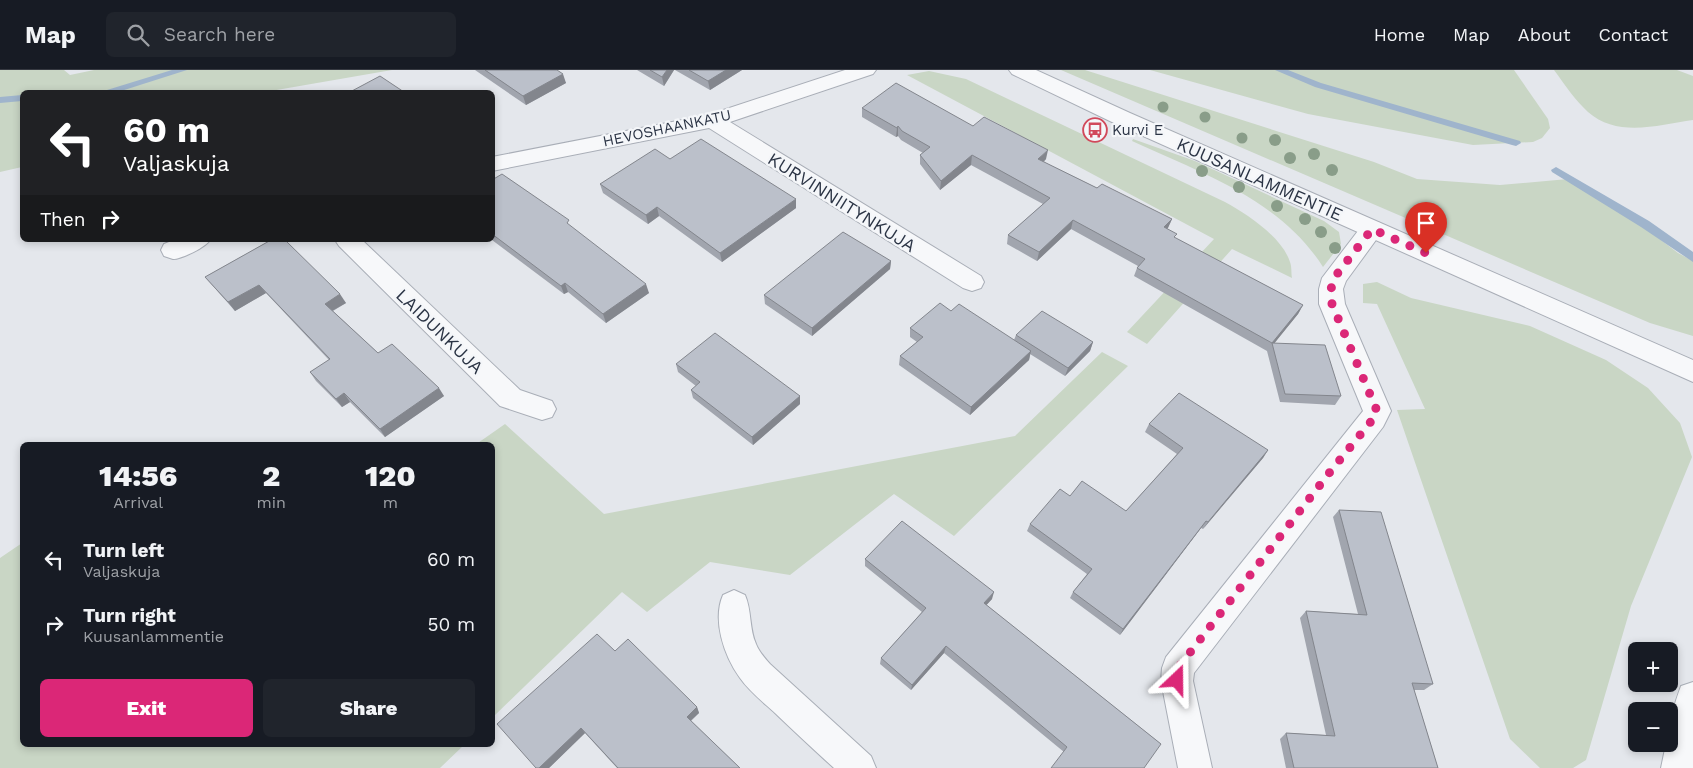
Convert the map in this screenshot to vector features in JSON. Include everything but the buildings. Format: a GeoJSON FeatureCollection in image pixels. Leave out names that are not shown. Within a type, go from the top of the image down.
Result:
{"type":"FeatureCollection","features":[{"type":"Feature","properties":{"kind":"street","name":"HEVOSHAANKATU"},"geometry":{"type":"LineString","coordinates":[[495,163],[712,121],[866,70]]}},
{"type":"Feature","properties":{"kind":"street","name":"KUUSANLAMMENTIE"},"geometry":{"type":"LineString","coordinates":[[1019,70],[1122,118],[1693,372]]}},
{"type":"Feature","properties":{"kind":"street","name":"KURVINNIITYNKUJA"},"geometry":{"type":"LineString","coordinates":[[712,121],[972,282]]}},
{"type":"Feature","properties":{"kind":"street"},"geometry":{"type":"LineString","coordinates":[[1195,768],[1177,680],[1178,668],[1373,419],[1377,411],[1332,304],[1331,289],[1334,278],[1372,229]]}},
{"type":"Feature","properties":{"kind":"street"},"geometry":{"type":"LineString","coordinates":[[173,250],[193,242]]}},
{"type":"Feature","properties":{"kind":"street","name":"LAIDUNKUJA"},"geometry":{"type":"LineString","coordinates":[[349,242],[510,398],[542,409]]}},
{"type":"Feature","properties":{"kind":"street"},"geometry":{"type":"LineString","coordinates":[[734,606],[735,634],[744,658],[758,675],[860,768]]}},
{"type":"Feature","properties":{"kind":"street"},"geometry":{"type":"LineString","coordinates":[[1678,768],[1693,698]]}},
{"type":"Feature","properties":{"kind":"green space"},"geometry":{"type":"Polygon","coordinates":[[[0,70],[64,70],[70,75],[94,70],[392,70],[277,90],[20,90],[20,167],[0,172],[0,70]]]}},
{"type":"Feature","properties":{"kind":"green space"},"geometry":{"type":"Polygon","coordinates":[[[1061,70],[1085,70],[1374,162],[1417,179],[1500,185],[1568,179],[1585,185],[1602,195],[1678,253],[1693,261],[1693,336],[1650,323],[1061,70]]]}},
{"type":"Feature","properties":{"kind":"green space"},"geometry":{"type":"Polygon","coordinates":[[[1150,70],[1514,70],[1548,119],[1550,128],[1542,138],[1533,142],[1473,145],[1308,114],[1150,70]]]}},
{"type":"Feature","properties":{"kind":"green space"},"geometry":{"type":"Polygon","coordinates":[[[1554,70],[1677,70],[1693,76],[1693,120],[1639,128],[1612,125],[1599,120],[1588,112],[1554,70]]]}},
{"type":"Feature","properties":{"kind":"green space"},"geometry":{"type":"Polygon","coordinates":[[[929,71],[966,79],[1234,207],[1263,227],[1280,244],[1290,262],[1292,278],[1232,249],[1147,344],[1127,332],[1214,239],[907,75],[929,71]]]}},
{"type":"Feature","properties":{"kind":"green space"},"geometry":{"type":"Polygon","coordinates":[[[1133,139],[1195,161],[1324,221],[1339,232],[1341,244],[1323,267],[1305,243],[1285,223],[1262,206],[1237,190],[1132,141],[1133,139]]]}},
{"type":"Feature","properties":{"kind":"green space"},"geometry":{"type":"Polygon","coordinates":[[[1377,282],[1411,298],[1530,326],[1606,360],[1648,388],[1680,423],[1692,457],[1631,606],[1586,760],[1573,768],[1540,768],[1510,739],[1397,410],[1425,409],[1377,304],[1363,303],[1363,284],[1377,282]]]}},
{"type":"Feature","properties":{"kind":"green space"},"geometry":{"type":"Polygon","coordinates":[[[1102,352],[1128,366],[954,536],[894,494],[790,575],[710,562],[647,612],[622,592],[495,715],[495,442],[479,442],[505,424],[604,514],[1015,436],[1102,352]]]}},
{"type":"Feature","properties":{"kind":"green space"},"geometry":{"type":"Polygon","coordinates":[[[20,544],[20,747],[462,747],[440,768],[0,768],[0,558],[20,544]]]}},
{"type":"Feature","properties":{"kind":"waterway"},"geometry":{"type":"LineString","coordinates":[[117,90],[182,70]]}},
{"type":"Feature","properties":{"kind":"waterway"},"geometry":{"type":"LineString","coordinates":[[1280,70],[1318,85],[1516,143]]}},
{"type":"Feature","properties":{"kind":"waterway"},"geometry":{"type":"LineString","coordinates":[[0,100],[20,98]]}},
{"type":"Feature","properties":{"kind":"waterway"},"geometry":{"type":"LineString","coordinates":[[1556,170],[1645,224],[1693,258]]}},
{"type":"Feature","properties":{"kind":"place","name":"Kurvi E"},"geometry":{"type":"Point","coordinates":[1095,130]}},
{"type":"Feature","properties":{"kind":"route"},"geometry":{"type":"LineString","coordinates":[[1177,680],[1178,668],[1373,419],[1377,411],[1332,304],[1331,289],[1334,278],[1372,229],[1426,253]]}}]}
